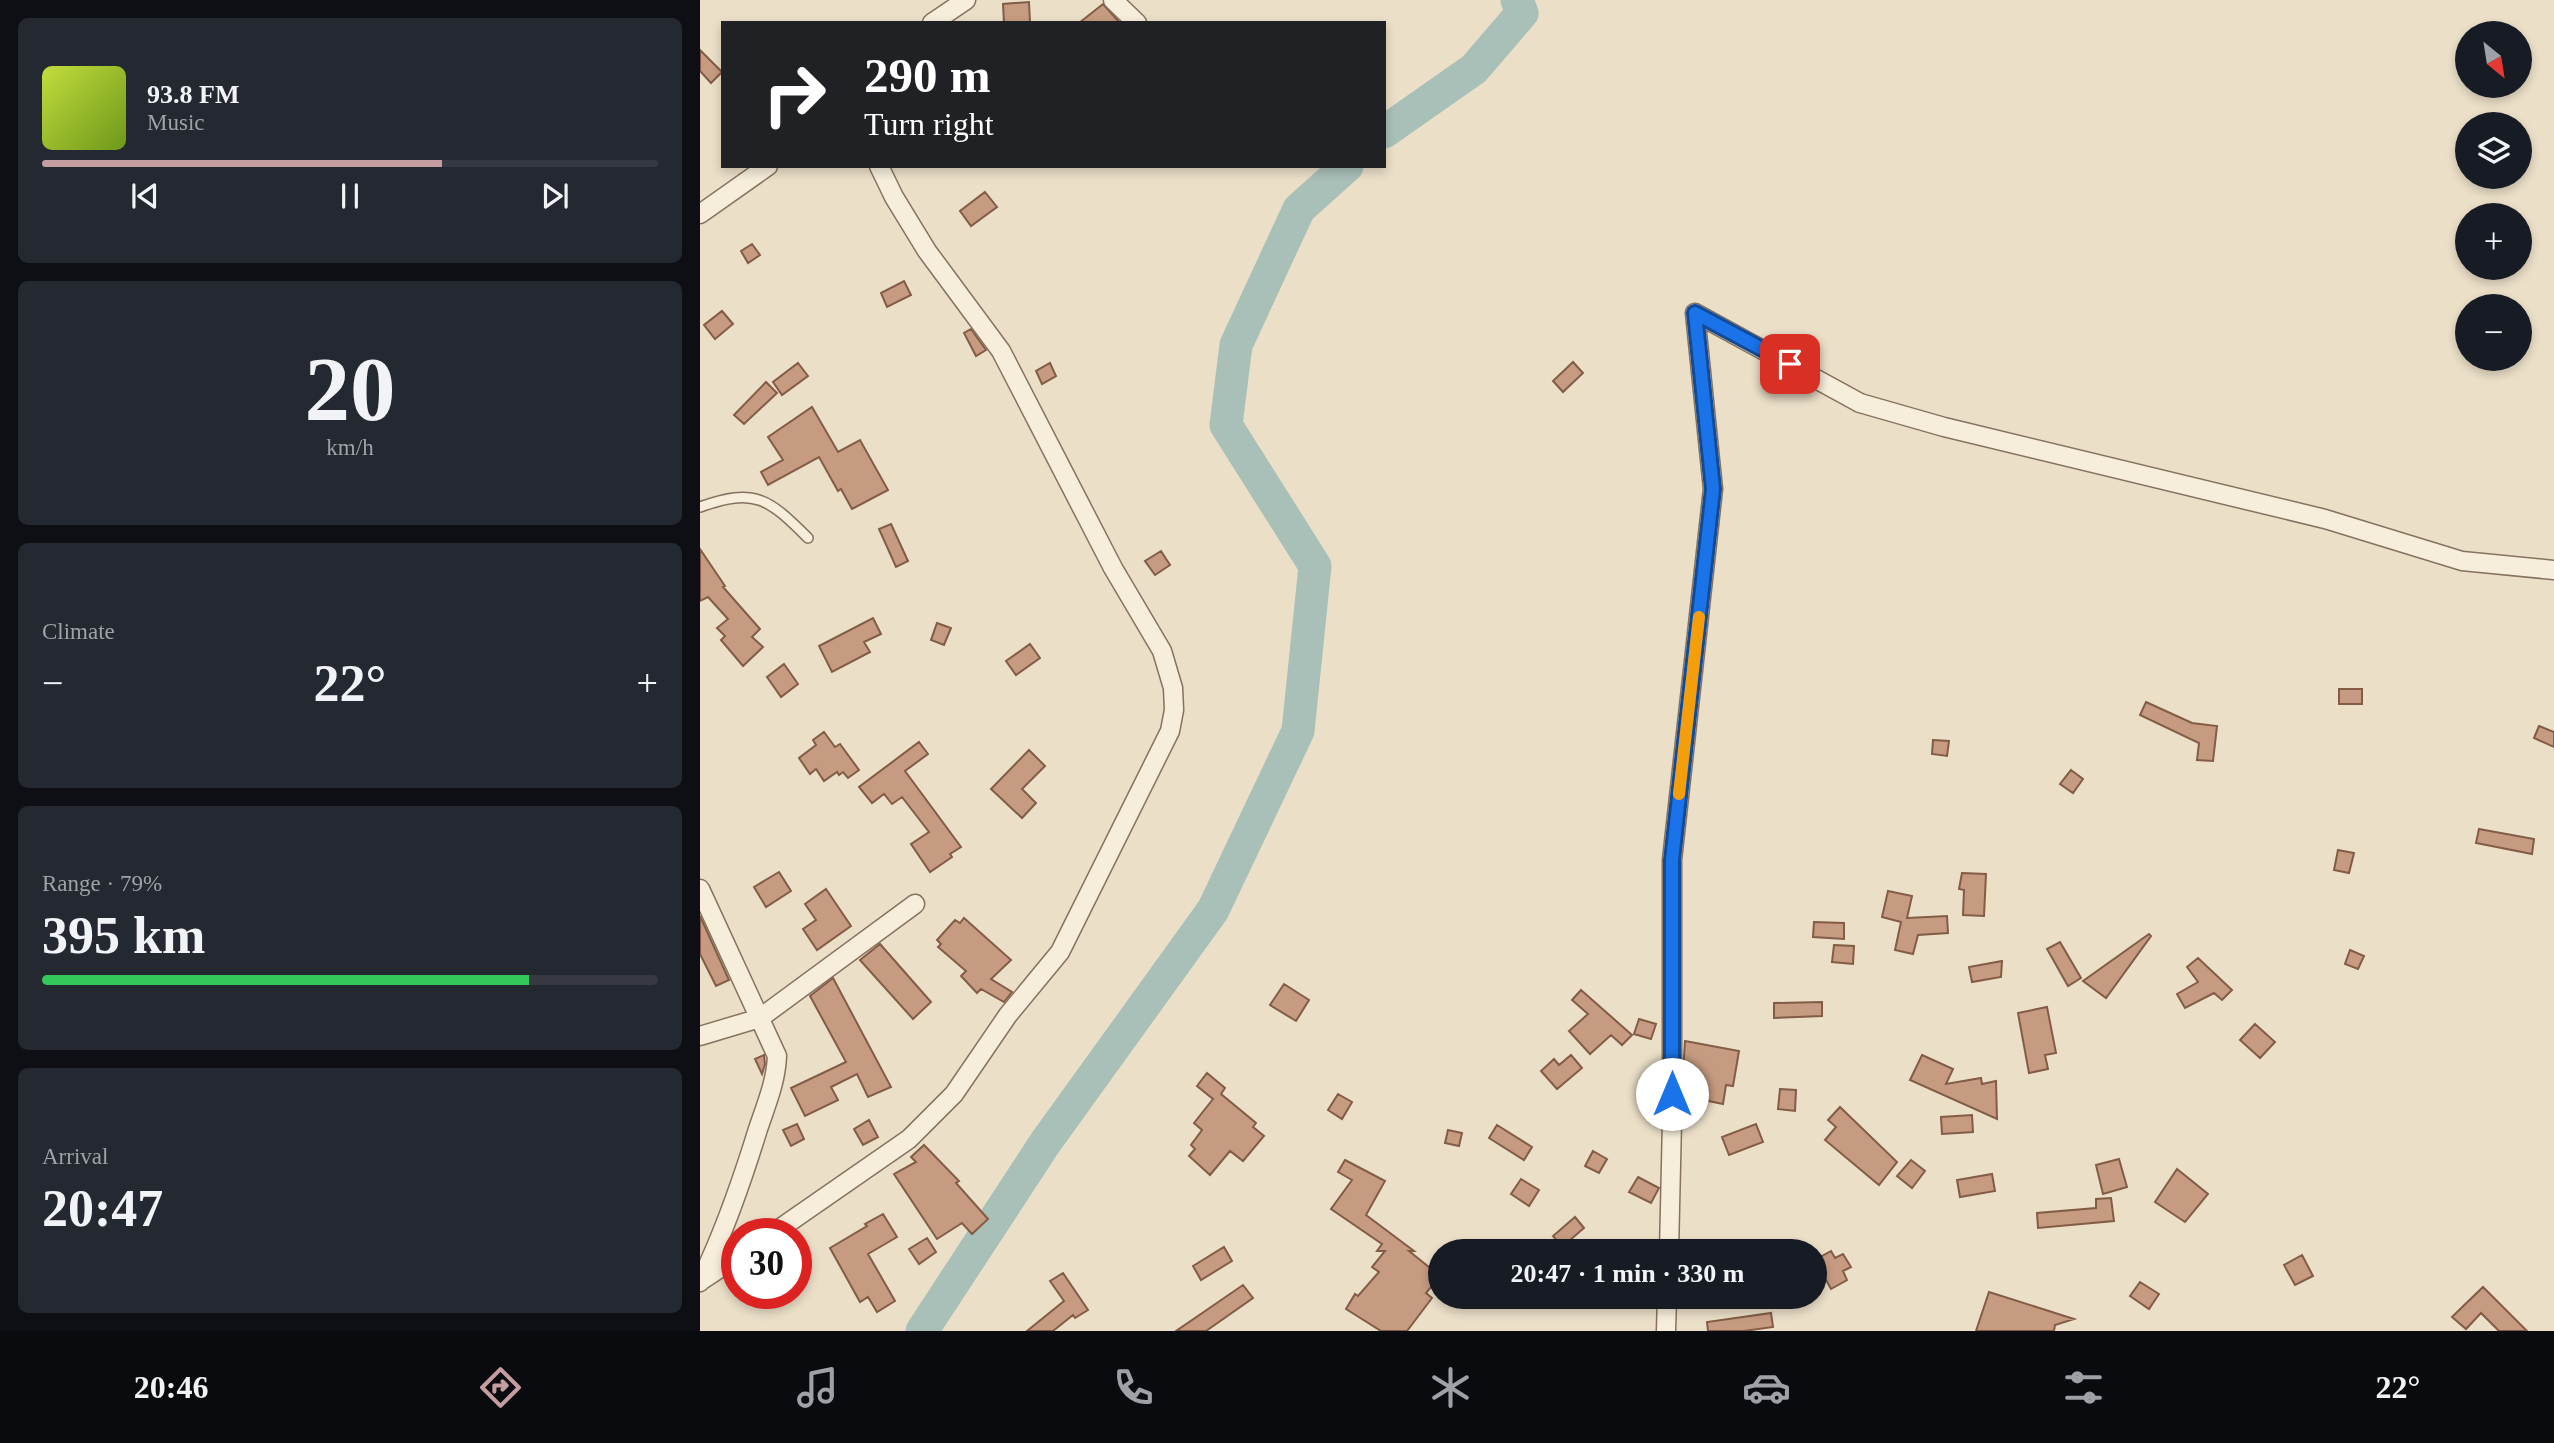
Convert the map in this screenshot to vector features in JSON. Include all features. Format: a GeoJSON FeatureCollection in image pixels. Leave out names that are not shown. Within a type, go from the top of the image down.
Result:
{"type":"FeatureCollection","features":[{"type":"Feature","properties":{"kind":"street"},"geometry":{"type":"LineString","coordinates":[[935,21],[966,0]]}},
{"type":"Feature","properties":{"kind":"street"},"geometry":{"type":"LineString","coordinates":[[1113,0],[1135,21]]}},
{"type":"Feature","properties":{"kind":"street"},"geometry":{"type":"LineString","coordinates":[[700,214],[765,168]]}},
{"type":"Feature","properties":{"kind":"street"},"geometry":{"type":"LineString","coordinates":[[795,1218],[909,1139],[954,1094],[1008,1015],[1060,952],[1170,731],[1174,710],[1173,688],[1161,651],[1113,568],[1020,383],[1001,351],[927,251],[880,168]]}},
{"type":"Feature","properties":{"kind":"street"},"geometry":{"type":"LineString","coordinates":[[1668,1239],[1672,1121],[1672,860],[1713,489],[1695,313],[1860,403],[1944,427],[2325,519],[2462,561],[2554,570]]}},
{"type":"Feature","properties":{"kind":"street"},"geometry":{"type":"LineString","coordinates":[[700,888],[777,1056],[777,1075],[726,1223],[700,1282]]}},
{"type":"Feature","properties":{"kind":"street"},"geometry":{"type":"LineString","coordinates":[[700,1036],[760,1018],[915,904]]}},
{"type":"Feature","properties":{"kind":"street"},"geometry":{"type":"LineString","coordinates":[[700,1282],[721,1268]]}},
{"type":"Feature","properties":{"kind":"street"},"geometry":{"type":"LineString","coordinates":[[1666,1331],[1667,1309]]}},
{"type":"Feature","properties":{"kind":"lane"},"geometry":{"type":"LineString","coordinates":[[700,507],[719,500],[748,496],[778,508],[808,538]]}},
{"type":"Feature","properties":{"kind":"building"},"geometry":{"type":"Polygon","coordinates":[[[1029,2],[1030,21],[1004,21],[1003,4],[1029,2]]]}},
{"type":"Feature","properties":{"kind":"building"},"geometry":{"type":"Polygon","coordinates":[[[1103,4],[1118,21],[1082,21],[1103,4]]]}},
{"type":"Feature","properties":{"kind":"building"},"geometry":{"type":"Polygon","coordinates":[[[700,50],[721,73],[711,83],[700,71],[700,50]]]}},
{"type":"Feature","properties":{"kind":"building"},"geometry":{"type":"Polygon","coordinates":[[[985,192],[997,207],[971,226],[960,211],[985,192]]]}},
{"type":"Feature","properties":{"kind":"building"},"geometry":{"type":"Polygon","coordinates":[[[752,244],[760,255],[748,263],[741,251],[752,244]]]}},
{"type":"Feature","properties":{"kind":"building"},"geometry":{"type":"Polygon","coordinates":[[[904,281],[911,295],[887,307],[881,293],[904,281]]]}},
{"type":"Feature","properties":{"kind":"building"},"geometry":{"type":"Polygon","coordinates":[[[722,311],[733,324],[715,339],[704,325],[722,311]]]}},
{"type":"Feature","properties":{"kind":"building"},"geometry":{"type":"Polygon","coordinates":[[[971,329],[986,350],[976,356],[964,333],[971,329]]]}},
{"type":"Feature","properties":{"kind":"building"},"geometry":{"type":"Polygon","coordinates":[[[1573,362],[1583,373],[1563,392],[1553,381],[1573,362]]]}},
{"type":"Feature","properties":{"kind":"building"},"geometry":{"type":"Polygon","coordinates":[[[798,363],[808,376],[782,395],[773,382],[798,363]]]}},
{"type":"Feature","properties":{"kind":"building"},"geometry":{"type":"Polygon","coordinates":[[[1050,363],[1056,376],[1042,384],[1036,371],[1050,363]]]}},
{"type":"Feature","properties":{"kind":"building"},"geometry":{"type":"Polygon","coordinates":[[[766,382],[777,393],[744,424],[734,415],[766,382]]]}},
{"type":"Feature","properties":{"kind":"building"},"geometry":{"type":"Polygon","coordinates":[[[812,407],[838,452],[860,440],[888,490],[852,509],[841,489],[838,491],[819,457],[768,485],[761,472],[783,460],[768,437],[812,407]]]}},
{"type":"Feature","properties":{"kind":"building"},"geometry":{"type":"Polygon","coordinates":[[[891,524],[908,561],[896,567],[879,529],[891,524]]]}},
{"type":"Feature","properties":{"kind":"building"},"geometry":{"type":"Polygon","coordinates":[[[700,549],[725,586],[723,587],[760,629],[752,637],[763,647],[743,666],[721,640],[725,636],[717,628],[728,619],[708,597],[700,601],[700,549]]]}},
{"type":"Feature","properties":{"kind":"building"},"geometry":{"type":"Polygon","coordinates":[[[1161,551],[1170,565],[1155,575],[1145,561],[1161,551]]]}},
{"type":"Feature","properties":{"kind":"building"},"geometry":{"type":"Polygon","coordinates":[[[873,618],[881,634],[864,642],[870,652],[832,672],[819,646],[873,618]]]}},
{"type":"Feature","properties":{"kind":"building"},"geometry":{"type":"Polygon","coordinates":[[[937,623],[951,628],[944,645],[931,640],[937,623]]]}},
{"type":"Feature","properties":{"kind":"building"},"geometry":{"type":"Polygon","coordinates":[[[1030,644],[1040,658],[1016,675],[1006,661],[1030,644]]]}},
{"type":"Feature","properties":{"kind":"building"},"geometry":{"type":"Polygon","coordinates":[[[784,664],[798,684],[781,697],[767,677],[784,664]]]}},
{"type":"Feature","properties":{"kind":"building"},"geometry":{"type":"Polygon","coordinates":[[[2339,689],[2362,689],[2362,704],[2339,704],[2339,689]]]}},
{"type":"Feature","properties":{"kind":"building"},"geometry":{"type":"Polygon","coordinates":[[[2146,702],[2192,723],[2217,726],[2213,761],[2197,760],[2199,743],[2140,715],[2146,702]]]}},
{"type":"Feature","properties":{"kind":"building"},"geometry":{"type":"Polygon","coordinates":[[[2539,726],[2554,732],[2554,747],[2534,738],[2539,726]]]}},
{"type":"Feature","properties":{"kind":"building"},"geometry":{"type":"Polygon","coordinates":[[[824,732],[835,747],[840,744],[859,770],[848,778],[843,772],[839,775],[837,772],[824,781],[816,769],[810,774],[799,758],[816,745],[813,740],[824,732]]]}},
{"type":"Feature","properties":{"kind":"building"},"geometry":{"type":"Polygon","coordinates":[[[1933,740],[1949,741],[1947,756],[1932,754],[1933,740]]]}},
{"type":"Feature","properties":{"kind":"building"},"geometry":{"type":"Polygon","coordinates":[[[919,742],[928,754],[905,771],[961,847],[950,854],[952,857],[930,872],[911,844],[929,832],[902,797],[892,804],[884,794],[872,803],[859,787],[919,742]]]}},
{"type":"Feature","properties":{"kind":"building"},"geometry":{"type":"Polygon","coordinates":[[[1029,750],[1045,766],[1022,789],[1036,803],[1022,818],[991,789],[1029,750]]]}},
{"type":"Feature","properties":{"kind":"building"},"geometry":{"type":"Polygon","coordinates":[[[2071,770],[2083,779],[2073,793],[2060,784],[2071,770]]]}},
{"type":"Feature","properties":{"kind":"building"},"geometry":{"type":"Polygon","coordinates":[[[2479,829],[2534,839],[2532,854],[2476,843],[2479,829]]]}},
{"type":"Feature","properties":{"kind":"building"},"geometry":{"type":"Polygon","coordinates":[[[2338,850],[2354,853],[2349,873],[2334,870],[2338,850]]]}},
{"type":"Feature","properties":{"kind":"building"},"geometry":{"type":"Polygon","coordinates":[[[779,872],[791,891],[766,907],[754,887],[779,872]]]}},
{"type":"Feature","properties":{"kind":"building"},"geometry":{"type":"Polygon","coordinates":[[[1962,873],[1986,874],[1984,916],[1963,915],[1964,890],[1959,889],[1962,873]]]}},
{"type":"Feature","properties":{"kind":"building"},"geometry":{"type":"Polygon","coordinates":[[[826,889],[851,926],[817,950],[803,929],[816,920],[805,904],[826,889]]]}},
{"type":"Feature","properties":{"kind":"building"},"geometry":{"type":"Polygon","coordinates":[[[1888,891],[1912,896],[1907,918],[1947,916],[1948,933],[1918,935],[1913,954],[1895,950],[1901,922],[1882,917],[1888,891]]]}},
{"type":"Feature","properties":{"kind":"building"},"geometry":{"type":"Polygon","coordinates":[[[700,916],[729,980],[716,986],[700,954],[700,916]]]}},
{"type":"Feature","properties":{"kind":"building"},"geometry":{"type":"Polygon","coordinates":[[[964,918],[1011,960],[991,979],[1012,992],[1004,1002],[981,989],[977,993],[961,976],[966,971],[938,947],[941,944],[937,940],[955,920],[960,923],[964,918]]]}},
{"type":"Feature","properties":{"kind":"building"},"geometry":{"type":"Polygon","coordinates":[[[1814,922],[1844,923],[1844,939],[1813,937],[1814,922]]]}},
{"type":"Feature","properties":{"kind":"building"},"geometry":{"type":"Polygon","coordinates":[[[2149,934],[2151,936],[2106,998],[2083,981],[2149,934]]]}},
{"type":"Feature","properties":{"kind":"building"},"geometry":{"type":"Polygon","coordinates":[[[2060,942],[2081,978],[2068,986],[2047,949],[2060,942]]]}},
{"type":"Feature","properties":{"kind":"building"},"geometry":{"type":"Polygon","coordinates":[[[880,944],[931,1002],[913,1019],[860,960],[880,944]]]}},
{"type":"Feature","properties":{"kind":"building"},"geometry":{"type":"Polygon","coordinates":[[[1834,945],[1854,946],[1853,964],[1832,962],[1834,945]]]}},
{"type":"Feature","properties":{"kind":"building"},"geometry":{"type":"Polygon","coordinates":[[[2350,950],[2364,956],[2358,969],[2345,964],[2350,950]]]}},
{"type":"Feature","properties":{"kind":"building"},"geometry":{"type":"Polygon","coordinates":[[[2198,958],[2232,990],[2222,1000],[2214,993],[2185,1008],[2177,994],[2198,982],[2187,967],[2198,958]]]}},
{"type":"Feature","properties":{"kind":"building"},"geometry":{"type":"Polygon","coordinates":[[[2002,961],[2001,977],[1972,982],[1969,967],[2002,961]]]}},
{"type":"Feature","properties":{"kind":"building"},"geometry":{"type":"Polygon","coordinates":[[[833,978],[891,1087],[868,1097],[857,1074],[831,1087],[838,1100],[805,1116],[791,1088],[846,1062],[810,996],[833,978]]]}},
{"type":"Feature","properties":{"kind":"building"},"geometry":{"type":"Polygon","coordinates":[[[1284,984],[1309,1000],[1296,1021],[1270,1005],[1284,984]]]}},
{"type":"Feature","properties":{"kind":"building"},"geometry":{"type":"Polygon","coordinates":[[[1581,990],[1632,1035],[1622,1045],[1611,1035],[1590,1054],[1569,1031],[1588,1014],[1572,1000],[1581,990]]]}},
{"type":"Feature","properties":{"kind":"building"},"geometry":{"type":"Polygon","coordinates":[[[1822,1002],[1822,1016],[1774,1018],[1774,1003],[1822,1002]]]}},
{"type":"Feature","properties":{"kind":"building"},"geometry":{"type":"Polygon","coordinates":[[[2047,1007],[2056,1053],[2045,1055],[2048,1069],[2029,1073],[2018,1013],[2047,1007]]]}},
{"type":"Feature","properties":{"kind":"building"},"geometry":{"type":"Polygon","coordinates":[[[1639,1019],[1656,1024],[1651,1039],[1634,1034],[1639,1019]]]}},
{"type":"Feature","properties":{"kind":"building"},"geometry":{"type":"Polygon","coordinates":[[[2255,1024],[2275,1042],[2260,1058],[2240,1040],[2255,1024]]]}},
{"type":"Feature","properties":{"kind":"building"},"geometry":{"type":"Polygon","coordinates":[[[1685,1041],[1739,1051],[1733,1086],[1726,1085],[1723,1104],[1694,1098],[1699,1076],[1683,1073],[1685,1041]]]}},
{"type":"Feature","properties":{"kind":"building"},"geometry":{"type":"Polygon","coordinates":[[[764,1055],[765,1064],[762,1074],[755,1059],[764,1055]]]}},
{"type":"Feature","properties":{"kind":"building"},"geometry":{"type":"Polygon","coordinates":[[[1571,1055],[1582,1068],[1557,1089],[1541,1071],[1554,1059],[1559,1065],[1571,1055]]]}},
{"type":"Feature","properties":{"kind":"building"},"geometry":{"type":"Polygon","coordinates":[[[1922,1055],[1953,1069],[1946,1084],[1981,1078],[1982,1084],[1996,1081],[1997,1119],[1910,1080],[1922,1055]]]}},
{"type":"Feature","properties":{"kind":"building"},"geometry":{"type":"Polygon","coordinates":[[[1207,1073],[1225,1088],[1221,1094],[1256,1123],[1253,1127],[1264,1136],[1243,1161],[1230,1151],[1210,1175],[1189,1156],[1195,1149],[1191,1145],[1202,1130],[1194,1123],[1213,1099],[1197,1086],[1207,1073]]]}},
{"type":"Feature","properties":{"kind":"building"},"geometry":{"type":"Polygon","coordinates":[[[1780,1089],[1796,1090],[1795,1111],[1778,1109],[1780,1089]]]}},
{"type":"Feature","properties":{"kind":"building"},"geometry":{"type":"Polygon","coordinates":[[[1338,1094],[1352,1102],[1342,1119],[1328,1110],[1338,1094]]]}},
{"type":"Feature","properties":{"kind":"building"},"geometry":{"type":"Polygon","coordinates":[[[1840,1107],[1897,1162],[1879,1185],[1825,1140],[1836,1127],[1828,1120],[1840,1107]]]}},
{"type":"Feature","properties":{"kind":"building"},"geometry":{"type":"Polygon","coordinates":[[[1972,1115],[1973,1132],[1942,1134],[1941,1117],[1972,1115]]]}},
{"type":"Feature","properties":{"kind":"building"},"geometry":{"type":"Polygon","coordinates":[[[869,1120],[878,1137],[863,1145],[854,1129],[869,1120]]]}},
{"type":"Feature","properties":{"kind":"building"},"geometry":{"type":"Polygon","coordinates":[[[797,1124],[804,1139],[791,1146],[783,1130],[797,1124]]]}},
{"type":"Feature","properties":{"kind":"building"},"geometry":{"type":"Polygon","coordinates":[[[1756,1124],[1763,1142],[1729,1155],[1722,1137],[1756,1124]]]}},
{"type":"Feature","properties":{"kind":"building"},"geometry":{"type":"Polygon","coordinates":[[[1497,1125],[1532,1147],[1524,1160],[1489,1138],[1497,1125]]]}},
{"type":"Feature","properties":{"kind":"building"},"geometry":{"type":"Polygon","coordinates":[[[1448,1130],[1462,1133],[1459,1146],[1445,1143],[1448,1130]]]}},
{"type":"Feature","properties":{"kind":"building"},"geometry":{"type":"Polygon","coordinates":[[[924,1145],[959,1181],[956,1183],[988,1219],[972,1234],[962,1223],[937,1239],[894,1174],[916,1162],[911,1157],[924,1145]]]}},
{"type":"Feature","properties":{"kind":"building"},"geometry":{"type":"Polygon","coordinates":[[[1593,1151],[1607,1159],[1599,1173],[1585,1166],[1593,1151]]]}},
{"type":"Feature","properties":{"kind":"building"},"geometry":{"type":"Polygon","coordinates":[[[2119,1159],[2127,1187],[2103,1194],[2096,1165],[2119,1159]]]}},
{"type":"Feature","properties":{"kind":"building"},"geometry":{"type":"Polygon","coordinates":[[[1345,1160],[1385,1181],[1366,1215],[1414,1251],[1409,1251],[1428,1266],[1428,1303],[1407,1331],[1381,1331],[1346,1309],[1355,1294],[1358,1296],[1379,1272],[1372,1267],[1385,1251],[1377,1251],[1382,1244],[1331,1209],[1352,1180],[1338,1172],[1345,1160]]]}},
{"type":"Feature","properties":{"kind":"building"},"geometry":{"type":"Polygon","coordinates":[[[1911,1160],[1925,1171],[1912,1188],[1897,1176],[1911,1160]]]}},
{"type":"Feature","properties":{"kind":"building"},"geometry":{"type":"Polygon","coordinates":[[[2177,1169],[2208,1194],[2185,1222],[2155,1202],[2177,1169]]]}},
{"type":"Feature","properties":{"kind":"building"},"geometry":{"type":"Polygon","coordinates":[[[1992,1174],[1995,1191],[1960,1197],[1957,1180],[1992,1174]]]}},
{"type":"Feature","properties":{"kind":"building"},"geometry":{"type":"Polygon","coordinates":[[[1638,1177],[1659,1188],[1651,1203],[1629,1192],[1638,1177]]]}},
{"type":"Feature","properties":{"kind":"building"},"geometry":{"type":"Polygon","coordinates":[[[1521,1179],[1539,1190],[1529,1206],[1511,1194],[1521,1179]]]}},
{"type":"Feature","properties":{"kind":"building"},"geometry":{"type":"Polygon","coordinates":[[[2111,1198],[2114,1221],[2038,1228],[2037,1213],[2096,1208],[2096,1199],[2111,1198]]]}},
{"type":"Feature","properties":{"kind":"building"},"geometry":{"type":"Polygon","coordinates":[[[883,1214],[897,1237],[868,1254],[895,1301],[877,1312],[868,1297],[860,1302],[830,1248],[883,1214]]]}},
{"type":"Feature","properties":{"kind":"building"},"geometry":{"type":"Polygon","coordinates":[[[1575,1217],[1584,1228],[1571,1239],[1555,1239],[1553,1236],[1575,1217]]]}},
{"type":"Feature","properties":{"kind":"building"},"geometry":{"type":"Polygon","coordinates":[[[927,1238],[936,1252],[919,1264],[909,1249],[927,1238]]]}},
{"type":"Feature","properties":{"kind":"building"},"geometry":{"type":"Polygon","coordinates":[[[1224,1247],[1232,1261],[1201,1280],[1193,1266],[1224,1247]]]}},
{"type":"Feature","properties":{"kind":"building"},"geometry":{"type":"Polygon","coordinates":[[[1831,1251],[1835,1258],[1843,1254],[1851,1267],[1843,1271],[1847,1280],[1831,1289],[1827,1282],[1827,1253],[1831,1251]]]}},
{"type":"Feature","properties":{"kind":"building"},"geometry":{"type":"Polygon","coordinates":[[[2302,1255],[2313,1276],[2295,1285],[2284,1265],[2302,1255]]]}},
{"type":"Feature","properties":{"kind":"building"},"geometry":{"type":"Polygon","coordinates":[[[1063,1273],[1088,1310],[1075,1318],[1073,1315],[1053,1331],[1027,1331],[1064,1301],[1050,1281],[1063,1273]]]}},
{"type":"Feature","properties":{"kind":"building"},"geometry":{"type":"Polygon","coordinates":[[[2140,1282],[2159,1294],[2149,1309],[2130,1296],[2140,1282]]]}},
{"type":"Feature","properties":{"kind":"building"},"geometry":{"type":"Polygon","coordinates":[[[1243,1285],[1253,1298],[1206,1331],[1176,1331],[1243,1285]]]}},
{"type":"Feature","properties":{"kind":"building"},"geometry":{"type":"Polygon","coordinates":[[[2483,1287],[2527,1331],[2499,1331],[2481,1313],[2466,1329],[2452,1317],[2483,1287]]]}},
{"type":"Feature","properties":{"kind":"building"},"geometry":{"type":"Polygon","coordinates":[[[1989,1292],[2074,1319],[2055,1325],[2054,1331],[1976,1331],[1989,1292]]]}},
{"type":"Feature","properties":{"kind":"building"},"geometry":{"type":"Polygon","coordinates":[[[1771,1313],[1773,1327],[1744,1331],[1708,1331],[1707,1322],[1771,1313]]]}},
{"type":"Feature","properties":{"kind":"waterway"},"geometry":{"type":"LineString","coordinates":[[1386,131],[1474,69],[1522,13],[1517,0]]}},
{"type":"Feature","properties":{"kind":"waterway"},"geometry":{"type":"LineString","coordinates":[[922,1331],[1045,1143],[1213,910],[1298,731],[1315,566],[1226,425],[1236,345],[1299,209],[1345,168]]}},
{"type":"Feature","properties":{"kind":"slow traffic"},"geometry":{"type":"LineString","coordinates":[[1679,794],[1699,617]]}},
{"type":"Feature","properties":{"kind":"route"},"geometry":{"type":"LineString","coordinates":[[1672,1094],[1672,860],[1713,489],[1695,313],[1790,364]]}}]}
